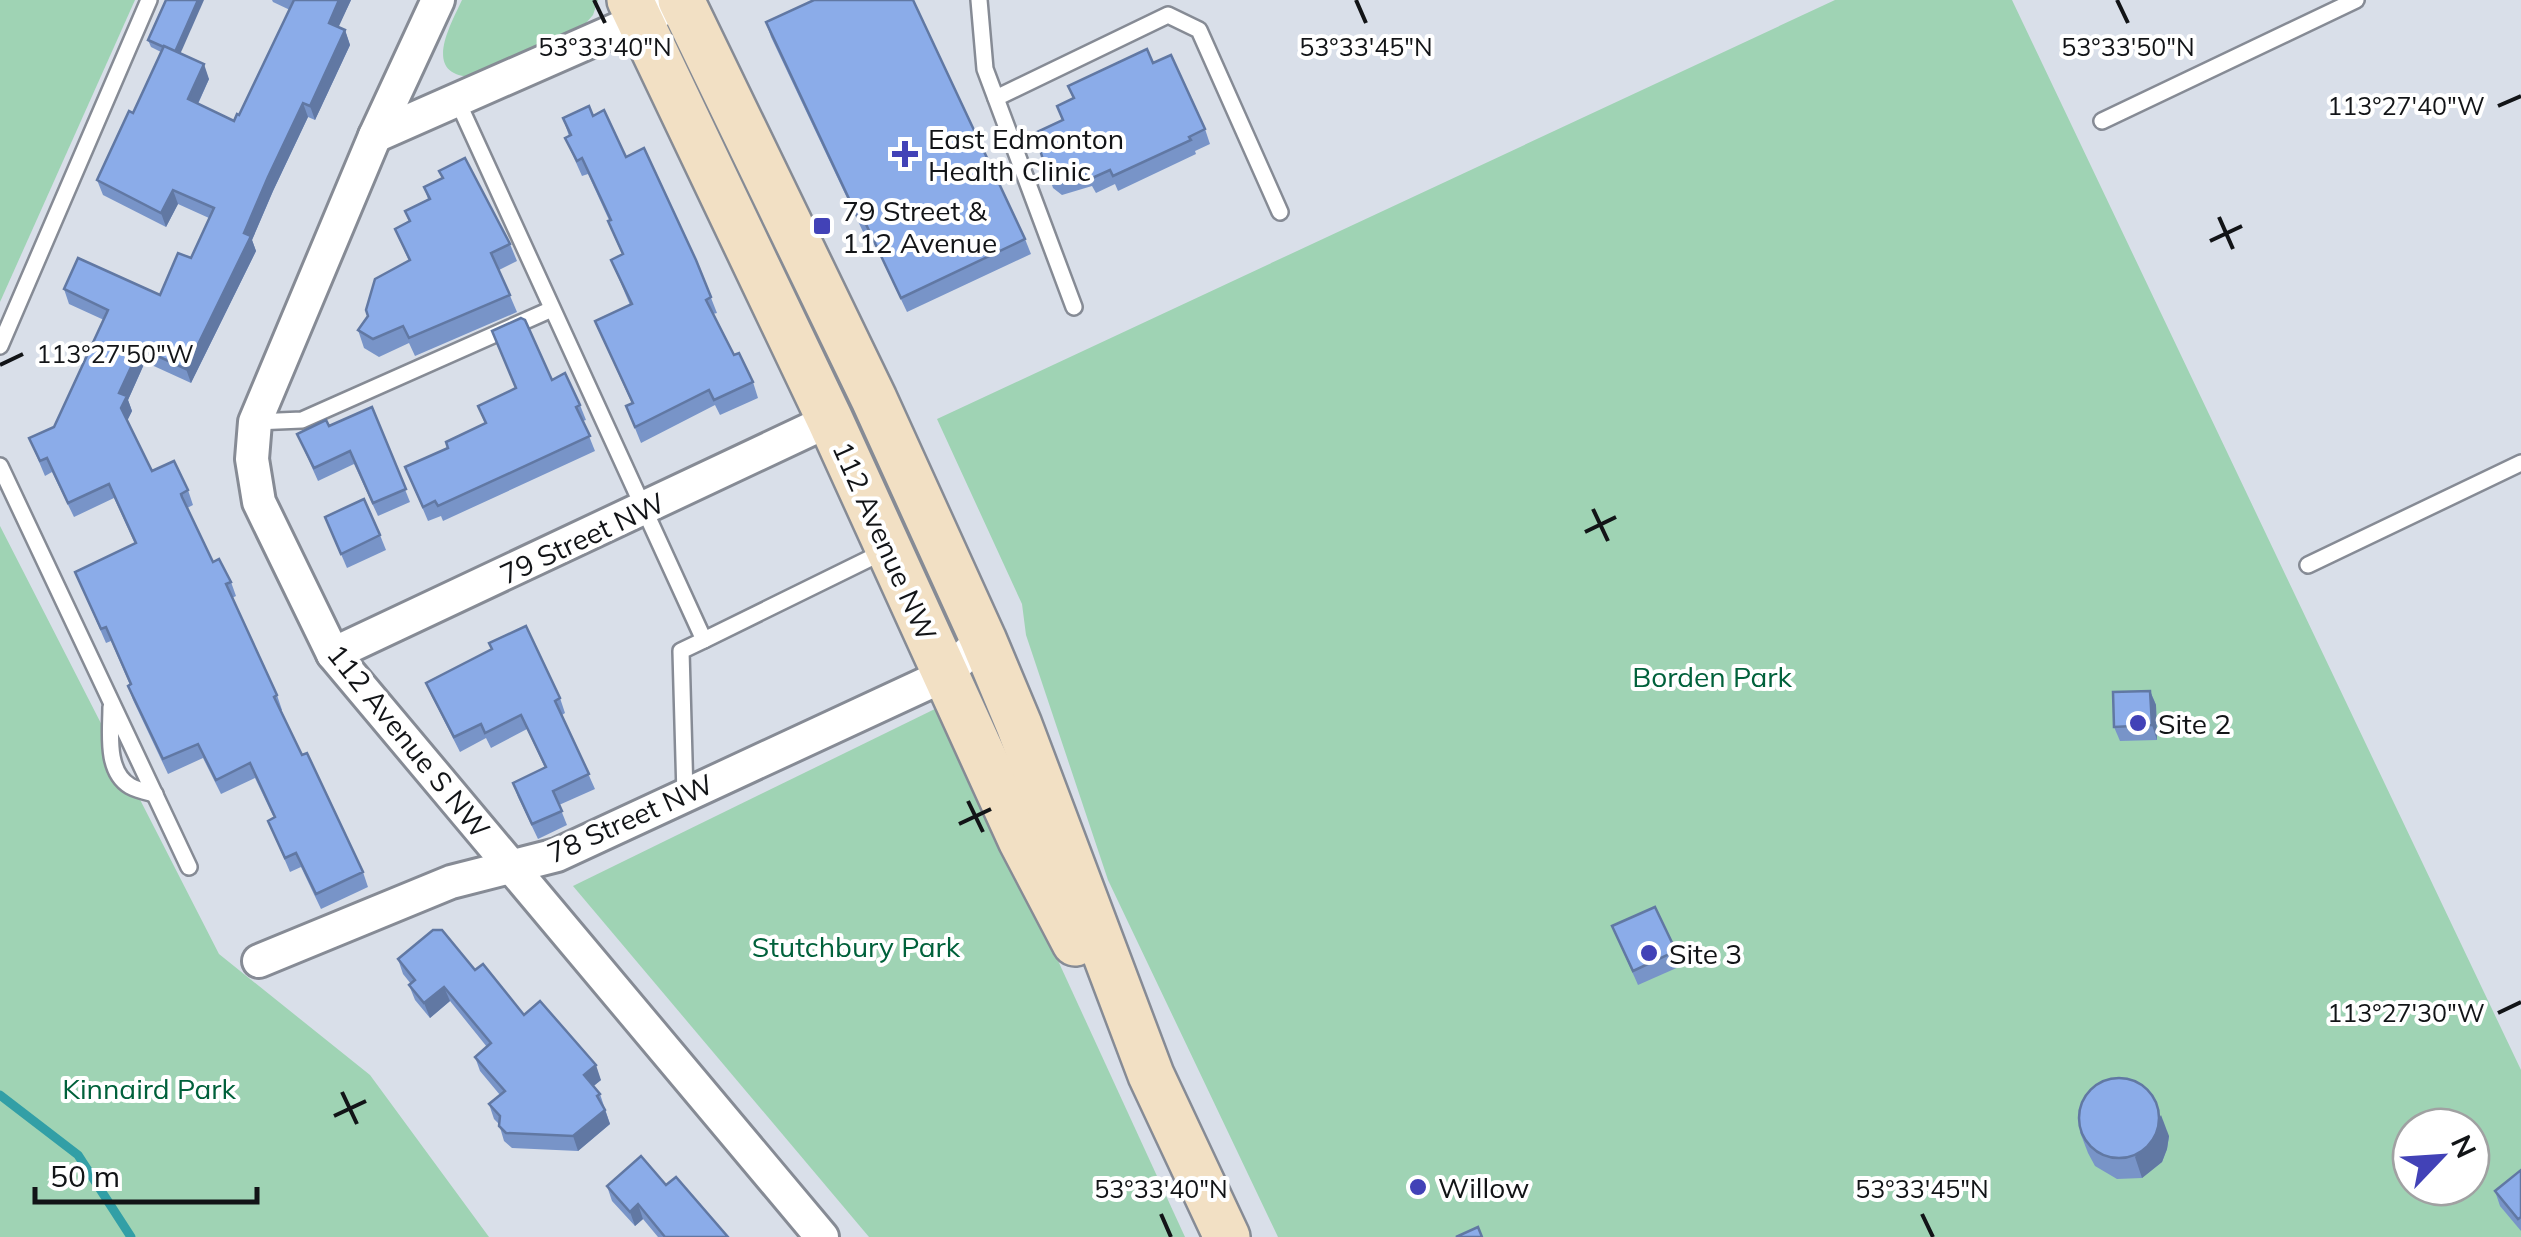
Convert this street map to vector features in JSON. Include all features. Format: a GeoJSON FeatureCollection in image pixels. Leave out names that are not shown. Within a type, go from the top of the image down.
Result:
{"type":"FeatureCollection","features":[{"type":"Feature","properties":{"kind":"main road","name":"112 Avenue NW"},"geometry":{"type":"LineString","coordinates":[[682,0],[874,399],[983,639],[1151,1076]]}},
{"type":"Feature","properties":{"kind":"main road","name":"112 Avenue NW"},"geometry":{"type":"LineString","coordinates":[[634,10],[830,420],[1046,887],[1151,1076],[1227,1237]]}},
{"type":"Feature","properties":{"kind":"street","name":"112 Avenue S NW"},"geometry":{"type":"LineString","coordinates":[[438,0],[375,136],[256,422],[252,459],[258,502],[333,654],[822,1237]]}},
{"type":"Feature","properties":{"kind":"street"},"geometry":{"type":"LineString","coordinates":[[375,136],[458,100],[634,10],[682,0]]}},
{"type":"Feature","properties":{"kind":"street","name":"79 Street NW"},"geometry":{"type":"LineString","coordinates":[[333,654],[830,420]]}},
{"type":"Feature","properties":{"kind":"street","name":"78 Street NW"},"geometry":{"type":"LineString","coordinates":[[259,960],[451,882],[556,855],[945,675],[983,639]]}},
{"type":"Feature","properties":{"kind":"lane"},"geometry":{"type":"LineString","coordinates":[[0,346],[149,0]]}},
{"type":"Feature","properties":{"kind":"lane"},"geometry":{"type":"LineString","coordinates":[[979,0],[984,69],[1074,307]]}},
{"type":"Feature","properties":{"kind":"lane"},"geometry":{"type":"LineString","coordinates":[[2102,120],[2356,0]]}},
{"type":"Feature","properties":{"kind":"lane"},"geometry":{"type":"LineString","coordinates":[[996,98],[1168,15],[1199,30],[1280,212]]}},
{"type":"Feature","properties":{"kind":"lane"},"geometry":{"type":"LineString","coordinates":[[458,100],[704,640]]}},
{"type":"Feature","properties":{"kind":"lane"},"geometry":{"type":"LineString","coordinates":[[256,422],[302,420],[552,309]]}},
{"type":"Feature","properties":{"kind":"lane"},"geometry":{"type":"LineString","coordinates":[[2308,565],[2521,462]]}},
{"type":"Feature","properties":{"kind":"lane"},"geometry":{"type":"LineString","coordinates":[[0,466],[189,867]]}},
{"type":"Feature","properties":{"kind":"lane"},"geometry":{"type":"LineString","coordinates":[[684,796],[681,651],[888,550]]}},
{"type":"Feature","properties":{"kind":"lane"},"geometry":{"type":"LineString","coordinates":[[112,703],[110,748],[116,768],[128,786],[154,794]]}},
{"type":"Feature","properties":{"kind":"green space"},"geometry":{"type":"Polygon","coordinates":[[[0,0],[135,0],[0,302],[0,0]]]}},
{"type":"Feature","properties":{"kind":"green space"},"geometry":{"type":"Polygon","coordinates":[[[462,0],[598,0],[586,23],[473,77],[457,74],[444,59],[446,36],[462,0]]]}},
{"type":"Feature","properties":{"kind":"green space","name":"Borden Park"},"geometry":{"type":"Polygon","coordinates":[[[1835,0],[2012,0],[2521,1070],[2521,1237],[1278,1237],[1108,880],[1026,635],[1022,604],[937,419],[1835,0]]]}},
{"type":"Feature","properties":{"kind":"green space","name":"Kinnaird Park"},"geometry":{"type":"Polygon","coordinates":[[[0,526],[219,954],[370,1075],[489,1237],[0,1237],[0,526]]]}},
{"type":"Feature","properties":{"kind":"green space","name":"Stutchbury Park"},"geometry":{"type":"Polygon","coordinates":[[[941,706],[1185,1237],[869,1237],[573,886],[941,706]]]}},
{"type":"Feature","properties":{"kind":"building"},"geometry":{"type":"Polygon","coordinates":[[[166,0],[198,0],[175,52],[148,40],[166,0]]]}},
{"type":"Feature","properties":{"kind":"building"},"geometry":{"type":"Polygon","coordinates":[[[294,0],[339,0],[329,23],[345,30],[310,106],[303,103],[268,177],[244,233],[251,236],[186,369],[140,348],[119,393],[127,396],[121,408],[152,471],[174,461],[188,490],[182,497],[213,562],[219,559],[231,582],[226,584],[277,695],[274,697],[302,755],[307,753],[363,872],[316,894],[296,853],[285,858],[268,821],[275,817],[250,763],[216,780],[198,744],[163,759],[128,686],[131,684],[106,627],[101,629],[75,572],[136,543],[109,484],[68,503],[47,458],[40,461],[29,438],[54,427],[108,310],[64,289],[78,258],[160,295],[178,253],[191,258],[214,208],[173,190],[161,213],[97,180],[164,46],[204,64],[188,99],[234,121],[294,0]]]}},
{"type":"Feature","properties":{"kind":"building","name":"East Edmonton Health Clinic"},"geometry":{"type":"Polygon","coordinates":[[[814,0],[913,0],[1025,239],[901,298],[863,218],[859,220],[766,22],[814,0]]]}},
{"type":"Feature","properties":{"kind":"building","name":"East Edmonton Health Clinic"},"geometry":{"type":"Polygon","coordinates":[[[1147,49],[1153,63],[1171,55],[1205,129],[1189,137],[1191,140],[1113,176],[1110,170],[1090,179],[1087,171],[1057,180],[1047,173],[1035,133],[1063,120],[1057,106],[1074,98],[1068,86],[1147,49]]]}},
{"type":"Feature","properties":{"kind":"building"},"geometry":{"type":"Polygon","coordinates":[[[589,106],[593,116],[604,110],[626,157],[644,148],[696,260],[711,297],[706,300],[734,355],[739,353],[753,382],[714,400],[709,390],[635,427],[626,406],[633,403],[595,321],[632,304],[611,260],[623,254],[582,158],[577,161],[565,138],[571,135],[563,118],[589,106]]]}},
{"type":"Feature","properties":{"kind":"building"},"geometry":{"type":"Polygon","coordinates":[[[465,158],[510,244],[491,253],[510,295],[409,338],[403,326],[373,339],[358,330],[368,316],[366,310],[375,279],[410,260],[395,229],[410,221],[405,211],[430,199],[424,187],[443,178],[439,171],[465,158]]]}},
{"type":"Feature","properties":{"kind":"building"},"geometry":{"type":"Polygon","coordinates":[[[521,318],[552,380],[565,373],[590,436],[438,506],[435,501],[423,507],[405,467],[448,448],[446,442],[486,423],[478,406],[516,388],[492,331],[521,318]]]}},
{"type":"Feature","properties":{"kind":"building"},"geometry":{"type":"Polygon","coordinates":[[[372,407],[406,489],[373,503],[350,451],[314,468],[297,434],[326,420],[329,426],[372,407]]]}},
{"type":"Feature","properties":{"kind":"building"},"geometry":{"type":"Polygon","coordinates":[[[364,499],[380,535],[341,554],[325,517],[364,499]]]}},
{"type":"Feature","properties":{"kind":"building"},"geometry":{"type":"Polygon","coordinates":[[[526,626],[560,698],[555,701],[589,774],[553,791],[562,811],[532,824],[513,783],[546,767],[521,715],[485,733],[481,724],[454,737],[426,683],[492,649],[489,643],[526,626]]]}},
{"type":"Feature","properties":{"kind":"building"},"geometry":{"type":"Polygon","coordinates":[[[2150,691],[2152,725],[2114,727],[2113,692],[2150,691]]]}},
{"type":"Feature","properties":{"kind":"building","name":"Site 3"},"geometry":{"type":"Polygon","coordinates":[[[1655,907],[1676,951],[1633,971],[1612,926],[1655,907]]]}},
{"type":"Feature","properties":{"kind":"building"},"geometry":{"type":"Polygon","coordinates":[[[433,930],[442,930],[475,970],[483,964],[524,1015],[540,1001],[596,1065],[584,1075],[600,1094],[597,1096],[605,1110],[573,1136],[506,1133],[499,1126],[500,1116],[489,1104],[505,1091],[475,1057],[491,1043],[444,987],[424,1003],[409,985],[415,980],[398,959],[433,930]]]}},
{"type":"Feature","properties":{"kind":"building"},"geometry":{"type":"Polygon","coordinates":[[[2111,1078],[2127,1078],[2148,1089],[2159,1118],[2148,1147],[2127,1158],[2111,1158],[2097,1152],[2085,1140],[2079,1126],[2079,1110],[2085,1096],[2097,1084],[2111,1078]]]}},
{"type":"Feature","properties":{"kind":"building"},"geometry":{"type":"Polygon","coordinates":[[[641,1156],[666,1185],[676,1177],[728,1237],[665,1237],[638,1204],[630,1212],[607,1186],[641,1156]]]}},
{"type":"Feature","properties":{"kind":"building"},"geometry":{"type":"Polygon","coordinates":[[[2521,1170],[2521,1217],[2518,1219],[2495,1191],[2521,1170]]]}},
{"type":"Feature","properties":{"kind":"building"},"geometry":{"type":"Polygon","coordinates":[[[1478,1227],[1482,1237],[1456,1237],[1478,1227]]]}},
{"type":"Feature","properties":{"kind":"waterway"},"geometry":{"type":"LineString","coordinates":[[0,1095],[78,1155],[131,1237]]}},
{"type":"Feature","properties":{"kind":"place","name":"East Edmonton Health Clinic"},"geometry":{"type":"Point","coordinates":[905,154]}},
{"type":"Feature","properties":{"kind":"place","name":"79 Street & 112 Avenue"},"geometry":{"type":"Point","coordinates":[822,226]}},
{"type":"Feature","properties":{"kind":"place","name":"Site 2"},"geometry":{"type":"Point","coordinates":[2138,723]}},
{"type":"Feature","properties":{"kind":"place","name":"Site 3"},"geometry":{"type":"Point","coordinates":[1649,953]}},
{"type":"Feature","properties":{"kind":"place","name":"Willow"},"geometry":{"type":"Point","coordinates":[1418,1187]}}]}
